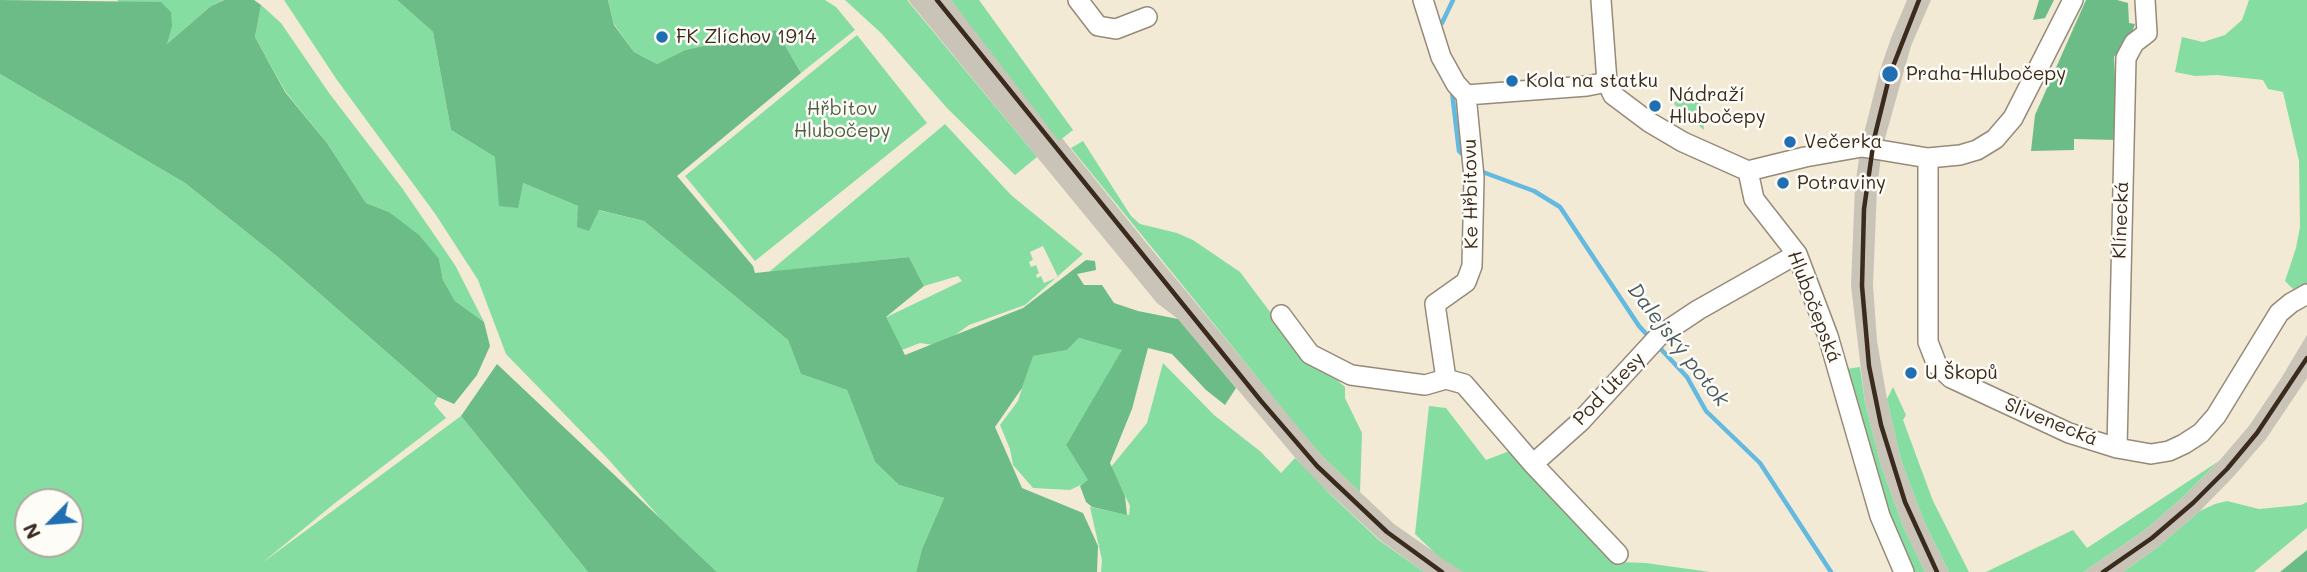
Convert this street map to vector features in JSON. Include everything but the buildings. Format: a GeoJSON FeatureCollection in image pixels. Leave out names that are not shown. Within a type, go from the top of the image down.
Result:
{"type":"FeatureCollection","features":[{"type":"Feature","properties":{"kind":"street"},"geometry":{"type":"LineString","coordinates":[[1078,0],[1098,26],[1116,29],[1147,17]]}},
{"type":"Feature","properties":{"kind":"street"},"geometry":{"type":"LineString","coordinates":[[1423,0],[1441,57],[1456,84],[1466,95],[1587,86],[1607,82]]}},
{"type":"Feature","properties":{"kind":"street"},"geometry":{"type":"LineString","coordinates":[[1601,0],[1607,82],[1616,98],[1666,133],[1699,151],[1748,171],[1862,147],[1928,158],[1960,155],[1977,150],[1995,139],[2006,128],[2073,0]]}},
{"type":"Feature","properties":{"kind":"street","name":"Klínecká"},"geometry":{"type":"LineString","coordinates":[[2117,448],[2126,58],[2134,43],[2147,33],[2145,0]]}},
{"type":"Feature","properties":{"kind":"street","name":"Ke Hřbitovu"},"geometry":{"type":"LineString","coordinates":[[1446,379],[1436,304],[1465,282],[1472,266],[1473,169],[1466,95]]}},
{"type":"Feature","properties":{"kind":"street","name":"Slivenecká"},"geometry":{"type":"LineString","coordinates":[[1928,158],[1928,342],[1937,365],[1951,378],[2069,433],[2117,448],[2151,454],[2169,451],[2201,433],[2216,416],[2279,313],[2307,294]]}},
{"type":"Feature","properties":{"kind":"street","name":"Hlubočepská"},"geometry":{"type":"LineString","coordinates":[[1748,171],[1754,199],[1797,254],[1828,336],[1880,516],[1904,572]]}},
{"type":"Feature","properties":{"kind":"street","name":"Pod Útesy"},"geometry":{"type":"LineString","coordinates":[[1533,464],[1580,422],[1654,342],[1698,310],[1797,254]]}},
{"type":"Feature","properties":{"kind":"street"},"geometry":{"type":"LineString","coordinates":[[1281,315],[1310,354],[1351,375],[1425,385],[1446,379],[1464,384],[1533,464],[1618,554]]}},
{"type":"Feature","properties":{"kind":"shaded area"},"geometry":{"type":"Polygon","coordinates":[[[908,0],[951,0],[1325,459],[1394,524],[1463,572],[1424,572],[1381,541],[1309,474],[1178,319],[1157,303],[908,0]]]}},
{"type":"Feature","properties":{"kind":"shaded area"},"geometry":{"type":"Polygon","coordinates":[[[1907,0],[1931,0],[1911,46],[1882,149],[1877,188],[1873,285],[1877,341],[1901,460],[1924,521],[1949,572],[1925,572],[1904,529],[1881,466],[1865,403],[1851,286],[1855,186],[1861,145],[1880,70],[1907,0]]]}},
{"type":"Feature","properties":{"kind":"shaded area"},"geometry":{"type":"Polygon","coordinates":[[[2307,335],[2307,378],[2266,439],[2234,476],[2200,511],[2158,547],[2123,572],[2083,572],[2145,530],[2219,461],[2249,426],[2307,335]]]}},
{"type":"Feature","properties":{"kind":"green space"},"geometry":{"type":"Polygon","coordinates":[[[0,0],[161,2],[171,12],[172,26],[167,44],[211,6],[224,0],[254,0],[261,5],[255,37],[285,92],[327,143],[366,203],[389,212],[419,235],[439,259],[443,280],[455,301],[484,322],[490,346],[477,375],[454,404],[438,397],[279,258],[185,183],[0,74],[0,0]]]}},
{"type":"Feature","properties":{"kind":"green space"},"geometry":{"type":"Polygon","coordinates":[[[117,0],[223,0],[211,6],[166,45],[117,0]]]}},
{"type":"Feature","properties":{"kind":"green space"},"geometry":{"type":"Polygon","coordinates":[[[284,0],[397,0],[433,32],[451,130],[495,157],[523,183],[578,206],[588,231],[598,210],[644,221],[788,340],[801,374],[847,390],[875,462],[899,485],[944,498],[922,549],[916,572],[717,572],[661,519],[609,460],[506,354],[478,280],[436,215],[337,80],[284,0]]]}},
{"type":"Feature","properties":{"kind":"green space"},"geometry":{"type":"Polygon","coordinates":[[[397,0],[608,0],[614,25],[634,52],[657,64],[685,50],[776,30],[801,73],[677,176],[753,266],[755,273],[909,257],[924,286],[886,317],[905,355],[1023,308],[1086,260],[1095,261],[1096,270],[1077,274],[1084,285],[1102,285],[1114,303],[1178,319],[1236,388],[1225,405],[1206,390],[1172,354],[1148,348],[1132,409],[1110,463],[1125,496],[1127,515],[1092,507],[1086,502],[1080,486],[1088,480],[1066,445],[1122,350],[1079,338],[1067,350],[1033,356],[1022,388],[995,427],[1022,488],[1083,513],[1098,546],[1097,572],[916,572],[922,549],[944,498],[899,485],[875,462],[847,390],[801,374],[788,340],[644,221],[599,210],[589,231],[577,227],[578,206],[523,183],[518,208],[499,206],[495,157],[451,130],[433,32],[397,0]]]}},
{"type":"Feature","properties":{"kind":"green space"},"geometry":{"type":"Polygon","coordinates":[[[608,0],[825,0],[836,7],[855,30],[801,73],[776,30],[685,50],[657,64],[634,52],[614,24],[608,0]]]}},
{"type":"Feature","properties":{"kind":"green space"},"geometry":{"type":"Polygon","coordinates":[[[845,0],[907,0],[1037,157],[1015,175],[947,108],[881,33],[845,0]]]}},
{"type":"Feature","properties":{"kind":"green space"},"geometry":{"type":"Polygon","coordinates":[[[951,0],[979,0],[1073,130],[1059,141],[951,0]]]}},
{"type":"Feature","properties":{"kind":"green space"},"geometry":{"type":"Polygon","coordinates":[[[2039,0],[2054,0],[2045,18],[2033,20],[2039,0]]]}},
{"type":"Feature","properties":{"kind":"green space"},"geometry":{"type":"Polygon","coordinates":[[[2086,0],[2117,0],[2128,3],[2129,23],[2135,24],[2130,38],[2114,57],[2118,140],[2074,139],[2074,150],[2031,151],[2035,115],[2086,0]]]}},
{"type":"Feature","properties":{"kind":"green space"},"geometry":{"type":"Polygon","coordinates":[[[2249,0],[2307,0],[2307,283],[2293,289],[2285,281],[2300,227],[2299,161],[2283,92],[2268,89],[2263,80],[2217,75],[2195,76],[2175,72],[2182,37],[2203,42],[2225,35],[2242,20],[2249,0]]]}},
{"type":"Feature","properties":{"kind":"green space"},"geometry":{"type":"Polygon","coordinates":[[[261,5],[281,23],[329,93],[402,188],[455,265],[484,322],[455,301],[443,280],[439,259],[389,212],[366,203],[327,143],[285,91],[255,37],[261,5]]]}},
{"type":"Feature","properties":{"kind":"green space","name":"Hřbitov Hlubočepy"},"geometry":{"type":"Polygon","coordinates":[[[857,35],[927,123],[755,261],[685,176],[857,35]]]}},
{"type":"Feature","properties":{"kind":"green space"},"geometry":{"type":"Polygon","coordinates":[[[0,74],[185,183],[279,258],[438,397],[434,404],[446,418],[262,563],[461,416],[588,572],[0,572],[0,74]]]}},
{"type":"Feature","properties":{"kind":"green space"},"geometry":{"type":"Polygon","coordinates":[[[1696,96],[1702,102],[1704,130],[1674,104],[1676,101],[1696,96]]]}},
{"type":"Feature","properties":{"kind":"green space"},"geometry":{"type":"Polygon","coordinates":[[[945,124],[1011,195],[1083,254],[1058,276],[1043,246],[1030,252],[1033,260],[1029,262],[1031,267],[1036,265],[1039,273],[1037,278],[1041,276],[1044,283],[1056,278],[1025,305],[969,325],[940,346],[920,343],[902,350],[849,335],[962,281],[958,276],[924,286],[909,257],[769,272],[945,124]]]}},
{"type":"Feature","properties":{"kind":"green space"},"geometry":{"type":"Polygon","coordinates":[[[1083,141],[1131,216],[1140,224],[1193,240],[1240,272],[1310,365],[1345,387],[1345,398],[1362,433],[1360,492],[1325,459],[1301,431],[1071,148],[1083,141]]]}},
{"type":"Feature","properties":{"kind":"green space"},"geometry":{"type":"Polygon","coordinates":[[[1079,338],[1123,350],[1066,445],[1089,481],[1070,490],[1033,488],[1013,465],[1000,425],[1018,401],[1032,356],[1067,350],[1079,338]]]}},
{"type":"Feature","properties":{"kind":"green space"},"geometry":{"type":"Polygon","coordinates":[[[1163,363],[1214,415],[1261,452],[1281,473],[1295,458],[1380,541],[1424,572],[1101,572],[1102,560],[1090,507],[1129,515],[1130,506],[1111,467],[1147,423],[1163,363]]]}},
{"type":"Feature","properties":{"kind":"green space"},"geometry":{"type":"Polygon","coordinates":[[[497,364],[717,572],[588,572],[461,416],[497,364]]]}},
{"type":"Feature","properties":{"kind":"green space"},"geometry":{"type":"Polygon","coordinates":[[[1860,367],[1865,403],[1881,466],[1904,529],[1925,572],[1913,572],[1888,515],[1846,369],[1860,367]]]}},
{"type":"Feature","properties":{"kind":"green space"},"geometry":{"type":"Polygon","coordinates":[[[1893,387],[1906,415],[1903,420],[1933,501],[1969,572],[1949,572],[1924,521],[1901,460],[1887,399],[1893,387]]]}},
{"type":"Feature","properties":{"kind":"green space"},"geometry":{"type":"Polygon","coordinates":[[[1429,406],[1446,408],[1486,460],[1512,450],[1619,562],[1710,572],[1463,572],[1437,555],[1415,534],[1429,406]]]}},
{"type":"Feature","properties":{"kind":"green space"},"geometry":{"type":"Polygon","coordinates":[[[2219,461],[2145,530],[2083,572],[1986,572],[2073,530],[2087,548],[2219,461]]]}},
{"type":"Feature","properties":{"kind":"green space"},"geometry":{"type":"Polygon","coordinates":[[[2227,501],[2259,509],[2301,505],[2307,502],[2307,528],[2254,572],[2123,572],[2158,547],[2200,511],[2227,501]]]}},
{"type":"Feature","properties":{"kind":"green space"},"geometry":{"type":"Polygon","coordinates":[[[2307,550],[2307,572],[2280,572],[2307,550]]]}},
{"type":"Feature","properties":{"kind":"waterway","name":"Dalejský potok"},"geometry":{"type":"LineString","coordinates":[[1442,23],[1453,0]]}},
{"type":"Feature","properties":{"kind":"waterway","name":"Dalejský potok"},"geometry":{"type":"LineString","coordinates":[[1452,92],[1459,151],[1466,158]]}},
{"type":"Feature","properties":{"kind":"waterway","name":"Dalejský potok"},"geometry":{"type":"LineString","coordinates":[[1480,171],[1534,191],[1560,207],[1639,326],[1650,338]]}},
{"type":"Feature","properties":{"kind":"waterway","name":"Dalejský potok"},"geometry":{"type":"LineString","coordinates":[[1658,346],[1687,377],[1706,411],[1760,463],[1831,572]]}},
{"type":"Feature","properties":{"kind":"railway"},"geometry":{"type":"LineString","coordinates":[[937,0],[1261,401],[1317,466],[1387,532],[1442,572]]}},
{"type":"Feature","properties":{"kind":"railway"},"geometry":{"type":"LineString","coordinates":[[1919,0],[1890,74],[1874,139],[1864,209],[1862,286],[1869,366],[1881,425],[1905,502],[1937,572]]}},
{"type":"Feature","properties":{"kind":"railway"},"geometry":{"type":"LineString","coordinates":[[2103,572],[2152,538],[2227,469],[2257,433],[2307,358]]}},
{"type":"Feature","properties":{"kind":"place","name":"FK Zlíchov 1914"},"geometry":{"type":"Point","coordinates":[662,37]}},
{"type":"Feature","properties":{"kind":"place","name":"Praha-Hlubočepy"},"geometry":{"type":"Point","coordinates":[1890,74]}},
{"type":"Feature","properties":{"kind":"place","name":"Kola na statku"},"geometry":{"type":"Point","coordinates":[1512,81]}},
{"type":"Feature","properties":{"kind":"place","name":"Nádraží Hlubočepy"},"geometry":{"type":"Point","coordinates":[1655,106]}},
{"type":"Feature","properties":{"kind":"place","name":"Večerka"},"geometry":{"type":"Point","coordinates":[1790,142]}},
{"type":"Feature","properties":{"kind":"place","name":"Potraviny"},"geometry":{"type":"Point","coordinates":[1783,183]}},
{"type":"Feature","properties":{"kind":"place","name":"U Škopů"},"geometry":{"type":"Point","coordinates":[1911,373]}}]}
